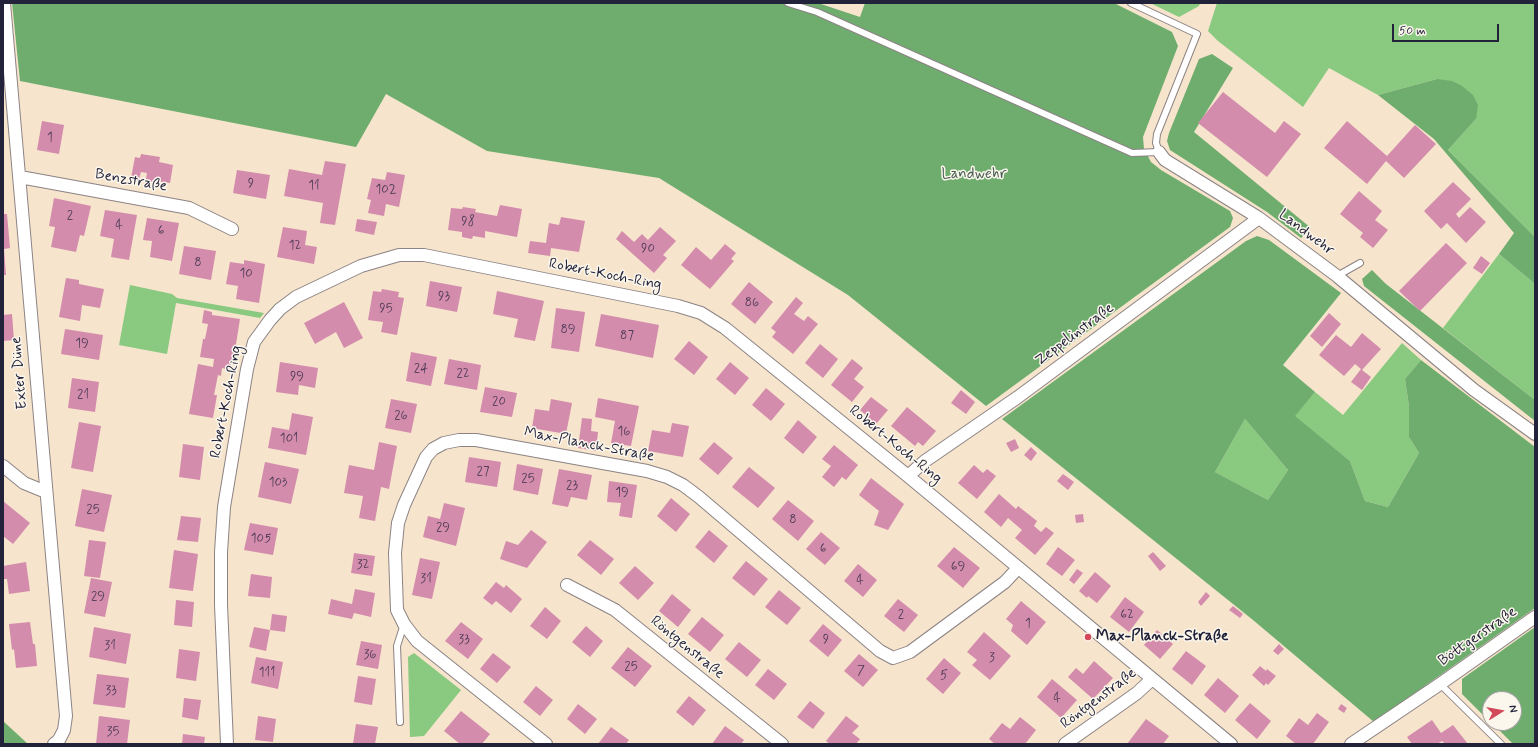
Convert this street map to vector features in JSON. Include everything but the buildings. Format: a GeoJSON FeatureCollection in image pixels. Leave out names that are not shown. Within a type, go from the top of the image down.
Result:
{"type":"FeatureCollection","features":[{"type":"Feature","properties":{"kind":"street","name":"Exter Düne"},"geometry":{"type":"LineString","coordinates":[[4,3],[66,716],[64,730],[59,743]]}},
{"type":"Feature","properties":{"kind":"street","name":"Landwehr"},"geometry":{"type":"LineString","coordinates":[[1159,152],[1166,160],[1259,218],[1337,276],[1474,390],[1535,434]]}},
{"type":"Feature","properties":{"kind":"street","name":"Benzstraße"},"geometry":{"type":"LineString","coordinates":[[20,177],[189,208],[232,229]]}},
{"type":"Feature","properties":{"kind":"street","name":"Zeppelinstraße"},"geometry":{"type":"LineString","coordinates":[[908,476],[925,461],[1018,397],[1259,218]]}},
{"type":"Feature","properties":{"kind":"street","name":"Robert-Koch-Ring"},"geometry":{"type":"LineString","coordinates":[[227,744],[221,605],[221,552],[224,507],[247,369],[254,342],[280,309],[296,297],[361,266],[399,255],[424,255],[678,306],[701,312],[725,328],[908,476],[1231,744]]}},
{"type":"Feature","properties":{"kind":"street","name":"Max-Planck-Straße"},"geometry":{"type":"LineString","coordinates":[[546,744],[417,641],[404,624],[398,610],[396,596],[395,553],[398,523],[404,505],[426,457],[433,449],[444,443],[459,440],[476,440],[647,471],[667,477],[683,485],[699,497],[880,651],[894,658],[910,652],[1005,582],[1018,568]]}},
{"type":"Feature","properties":{"kind":"street"},"geometry":{"type":"LineString","coordinates":[[3,466],[24,483],[46,492]]}},
{"type":"Feature","properties":{"kind":"street","name":"Röntgenstraße"},"geometry":{"type":"LineString","coordinates":[[567,585],[615,610],[782,744]]}},
{"type":"Feature","properties":{"kind":"street","name":"Böttgerstraße"},"geometry":{"type":"LineString","coordinates":[[1350,744],[1440,684],[1535,617]]}},
{"type":"Feature","properties":{"kind":"street","name":"Röntgenstraße"},"geometry":{"type":"LineString","coordinates":[[1065,744],[1137,693],[1152,679]]}},
{"type":"Feature","properties":{"kind":"lane"},"geometry":{"type":"LineString","coordinates":[[788,3],[817,12],[1132,153],[1159,152],[1156,143],[1158,134],[1197,34],[1131,3]]}},
{"type":"Feature","properties":{"kind":"lane"},"geometry":{"type":"LineString","coordinates":[[1337,276],[1360,263]]}},
{"type":"Feature","properties":{"kind":"lane"},"geometry":{"type":"LineString","coordinates":[[400,722],[397,646],[404,624]]}},
{"type":"Feature","properties":{"kind":"lane","name":"Böttgerstraße"},"geometry":{"type":"LineString","coordinates":[[1440,684],[1501,744]]}},
{"type":"Feature","properties":{"kind":"green space","name":"Landwehr"},"geometry":{"type":"Polygon","coordinates":[[[12,3],[818,3],[860,17],[865,3],[1114,3],[1172,32],[1178,46],[1143,137],[1144,149],[1151,162],[1161,170],[1230,211],[1233,218],[1230,227],[986,406],[848,295],[659,178],[487,151],[386,94],[356,147],[20,81],[12,3]]]}},
{"type":"Feature","properties":{"kind":"green space"},"geometry":{"type":"Polygon","coordinates":[[[1150,3],[1200,3],[1199,6],[1179,17],[1150,3]]]}},
{"type":"Feature","properties":{"kind":"green space"},"geometry":{"type":"Polygon","coordinates":[[[1217,3],[1535,3],[1535,237],[1448,150],[1476,119],[1437,79],[1378,95],[1329,68],[1303,107],[1218,41],[1208,31],[1217,3]]]}},
{"type":"Feature","properties":{"kind":"green space"},"geometry":{"type":"Polygon","coordinates":[[[1212,54],[1233,68],[1194,132],[1311,228],[1301,238],[1267,212],[1170,150],[1167,141],[1169,133],[1199,59],[1212,54]]]}},
{"type":"Feature","properties":{"kind":"green space"},"geometry":{"type":"Polygon","coordinates":[[[1437,79],[1452,81],[1462,86],[1473,95],[1478,105],[1476,119],[1448,150],[1535,237],[1535,284],[1499,254],[1514,233],[1434,139],[1378,95],[1437,79]]]}},
{"type":"Feature","properties":{"kind":"green space"},"geometry":{"type":"Polygon","coordinates":[[[1257,236],[1269,240],[1341,293],[1283,365],[1315,392],[1295,416],[1350,461],[1365,501],[1388,507],[1419,453],[1409,437],[1409,406],[1405,379],[1421,360],[1535,447],[1535,608],[1374,722],[1253,620],[1002,419],[1246,241],[1257,236]],[[1245,419],[1215,472],[1268,500],[1288,470],[1245,419]]]}},
{"type":"Feature","properties":{"kind":"green space"},"geometry":{"type":"Polygon","coordinates":[[[1499,254],[1535,284],[1535,400],[1443,328],[1499,254]]]}},
{"type":"Feature","properties":{"kind":"green space"},"geometry":{"type":"Polygon","coordinates":[[[1372,270],[1386,284],[1535,400],[1535,421],[1364,286],[1362,279],[1372,270]]]}},
{"type":"Feature","properties":{"kind":"green space"},"geometry":{"type":"Polygon","coordinates":[[[130,285],[172,294],[177,298],[264,313],[260,318],[176,303],[167,354],[119,345],[130,285]]]}},
{"type":"Feature","properties":{"kind":"green space"},"geometry":{"type":"Polygon","coordinates":[[[1402,343],[1421,360],[1405,379],[1409,406],[1409,437],[1419,453],[1388,507],[1365,501],[1350,461],[1294,416],[1315,392],[1343,415],[1402,343]]]}},
{"type":"Feature","properties":{"kind":"green space"},"geometry":{"type":"Polygon","coordinates":[[[1245,419],[1288,470],[1268,500],[1215,472],[1245,419]]]}},
{"type":"Feature","properties":{"kind":"green space"},"geometry":{"type":"Polygon","coordinates":[[[1535,627],[1535,744],[1513,744],[1500,731],[1522,731],[1522,691],[1482,691],[1482,714],[1462,694],[1462,679],[1535,627]]]}},
{"type":"Feature","properties":{"kind":"green space"},"geometry":{"type":"Polygon","coordinates":[[[414,653],[461,690],[424,736],[410,737],[408,657],[414,653]]]}},
{"type":"Feature","properties":{"kind":"green space"},"geometry":{"type":"Polygon","coordinates":[[[3,721],[28,744],[3,744],[3,721]]]}},
{"type":"Feature","properties":{"kind":"place","name":"Max-Planck-Straße"},"geometry":{"type":"Point","coordinates":[1088,637]}}]}
